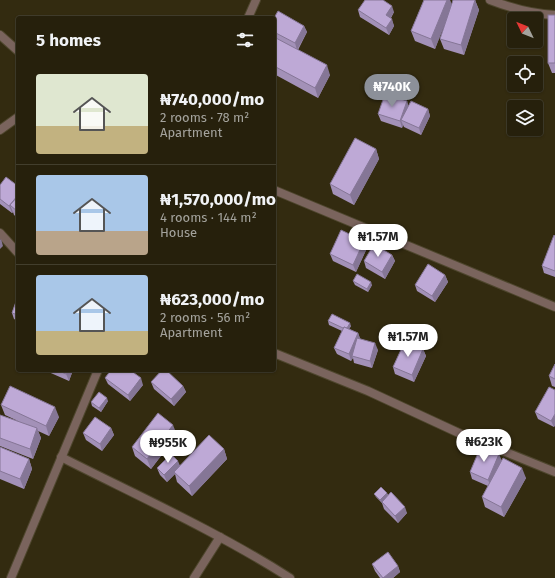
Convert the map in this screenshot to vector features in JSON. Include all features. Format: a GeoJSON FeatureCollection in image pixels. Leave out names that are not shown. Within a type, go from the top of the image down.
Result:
{"type":"FeatureCollection","features":[{"type":"Feature","properties":{"kind":"street"},"geometry":{"type":"LineString","coordinates":[[249,16],[256,0]]}},
{"type":"Feature","properties":{"kind":"street"},"geometry":{"type":"LineString","coordinates":[[490,0],[508,7],[537,14],[555,15]]}},
{"type":"Feature","properties":{"kind":"street"},"geometry":{"type":"LineString","coordinates":[[0,35],[16,49]]}},
{"type":"Feature","properties":{"kind":"street"},"geometry":{"type":"LineString","coordinates":[[0,130],[16,118]]}},
{"type":"Feature","properties":{"kind":"street"},"geometry":{"type":"LineString","coordinates":[[276,191],[555,307]]}},
{"type":"Feature","properties":{"kind":"street"},"geometry":{"type":"LineString","coordinates":[[0,233],[16,251]]}},
{"type":"Feature","properties":{"kind":"street"},"geometry":{"type":"LineString","coordinates":[[276,354],[368,391],[461,434],[555,472]]}},
{"type":"Feature","properties":{"kind":"street"},"geometry":{"type":"LineString","coordinates":[[11,578],[97,372]]}},
{"type":"Feature","properties":{"kind":"street"},"geometry":{"type":"LineString","coordinates":[[61,457],[220,537],[290,578]]}},
{"type":"Feature","properties":{"kind":"street"},"geometry":{"type":"LineString","coordinates":[[194,578],[220,537]]}},
{"type":"Feature","properties":{"kind":"building"},"geometry":{"type":"Polygon","coordinates":[[[365,0],[383,0],[392,6],[386,15],[392,19],[386,28],[358,10],[365,0]]]}},
{"type":"Feature","properties":{"kind":"building"},"geometry":{"type":"Polygon","coordinates":[[[424,0],[447,0],[431,39],[411,31],[424,0]]]}},
{"type":"Feature","properties":{"kind":"building"},"geometry":{"type":"Polygon","coordinates":[[[453,0],[475,0],[461,45],[440,39],[453,0]]]}},
{"type":"Feature","properties":{"kind":"building"},"geometry":{"type":"Polygon","coordinates":[[[278,11],[304,26],[295,43],[276,33],[275,16],[278,11]]]}},
{"type":"Feature","properties":{"kind":"building"},"geometry":{"type":"Polygon","coordinates":[[[548,15],[555,15],[555,63],[548,63],[548,15]]]}},
{"type":"Feature","properties":{"kind":"building"},"geometry":{"type":"Polygon","coordinates":[[[276,38],[327,65],[315,88],[276,67],[276,38]]]}},
{"type":"Feature","properties":{"kind":"building"},"geometry":{"type":"Polygon","coordinates":[[[385,94],[407,101],[400,121],[378,114],[385,94]]]}},
{"type":"Feature","properties":{"kind":"building"},"geometry":{"type":"Polygon","coordinates":[[[411,101],[428,109],[419,128],[401,120],[411,101]]]}},
{"type":"Feature","properties":{"kind":"building"},"geometry":{"type":"Polygon","coordinates":[[[355,138],[376,149],[350,195],[330,184],[355,138]]]}},
{"type":"Feature","properties":{"kind":"building"},"geometry":{"type":"Polygon","coordinates":[[[6,177],[16,184],[16,197],[9,206],[0,199],[0,185],[6,177]]]}},
{"type":"Feature","properties":{"kind":"building"},"geometry":{"type":"Polygon","coordinates":[[[16,198],[16,210],[10,205],[16,198]]]}},
{"type":"Feature","properties":{"kind":"building"},"geometry":{"type":"Polygon","coordinates":[[[341,230],[364,241],[353,265],[330,254],[341,230]]]}},
{"type":"Feature","properties":{"kind":"building"},"geometry":{"type":"Polygon","coordinates":[[[554,235],[555,236],[555,271],[542,266],[554,235]]]}},
{"type":"Feature","properties":{"kind":"building"},"geometry":{"type":"Polygon","coordinates":[[[374,244],[392,255],[382,272],[364,261],[374,244]]]}},
{"type":"Feature","properties":{"kind":"building"},"geometry":{"type":"Polygon","coordinates":[[[428,264],[445,275],[432,296],[415,285],[428,264]]]}},
{"type":"Feature","properties":{"kind":"building"},"geometry":{"type":"Polygon","coordinates":[[[357,274],[371,282],[367,289],[353,281],[357,274]]]}},
{"type":"Feature","properties":{"kind":"building"},"geometry":{"type":"Polygon","coordinates":[[[16,302],[16,314],[12,313],[16,302]]]}},
{"type":"Feature","properties":{"kind":"building"},"geometry":{"type":"Polygon","coordinates":[[[332,314],[350,323],[347,328],[343,328],[328,321],[332,314]]]}},
{"type":"Feature","properties":{"kind":"building"},"geometry":{"type":"Polygon","coordinates":[[[344,327],[358,333],[349,354],[334,348],[344,327]]]}},
{"type":"Feature","properties":{"kind":"building"},"geometry":{"type":"Polygon","coordinates":[[[357,338],[375,343],[370,361],[352,356],[357,338]]]}},
{"type":"Feature","properties":{"kind":"building"},"geometry":{"type":"Polygon","coordinates":[[[405,341],[423,349],[412,375],[393,367],[405,341]]]}},
{"type":"Feature","properties":{"kind":"building"},"geometry":{"type":"Polygon","coordinates":[[[555,364],[555,379],[549,376],[555,364]]]}},
{"type":"Feature","properties":{"kind":"building"},"geometry":{"type":"Polygon","coordinates":[[[110,372],[133,372],[141,378],[128,395],[105,378],[110,372]]]}},
{"type":"Feature","properties":{"kind":"building"},"geometry":{"type":"Polygon","coordinates":[[[160,372],[168,372],[183,386],[171,399],[151,382],[160,372]]]}},
{"type":"Feature","properties":{"kind":"building"},"geometry":{"type":"Polygon","coordinates":[[[10,386],[55,407],[46,426],[1,405],[10,386]]]}},
{"type":"Feature","properties":{"kind":"building"},"geometry":{"type":"Polygon","coordinates":[[[549,387],[555,390],[555,414],[551,421],[535,412],[549,387]]]}},
{"type":"Feature","properties":{"kind":"building"},"geometry":{"type":"Polygon","coordinates":[[[99,392],[107,398],[99,408],[91,402],[99,392]]]}},
{"type":"Feature","properties":{"kind":"building"},"geometry":{"type":"Polygon","coordinates":[[[158,413],[173,425],[147,459],[132,447],[158,413]]]}},
{"type":"Feature","properties":{"kind":"building"},"geometry":{"type":"Polygon","coordinates":[[[0,415],[37,428],[30,449],[0,438],[0,415]]]}},
{"type":"Feature","properties":{"kind":"building"},"geometry":{"type":"Polygon","coordinates":[[[95,417],[111,428],[100,444],[83,433],[95,417]]]}},
{"type":"Feature","properties":{"kind":"building"},"geometry":{"type":"Polygon","coordinates":[[[209,435],[224,449],[189,486],[174,472],[209,435]]]}},
{"type":"Feature","properties":{"kind":"building"},"geometry":{"type":"Polygon","coordinates":[[[481,446],[499,454],[488,480],[470,472],[481,446]]]}},
{"type":"Feature","properties":{"kind":"building"},"geometry":{"type":"Polygon","coordinates":[[[0,447],[29,459],[20,479],[0,471],[0,447]]]}},
{"type":"Feature","properties":{"kind":"building"},"geometry":{"type":"Polygon","coordinates":[[[171,454],[178,461],[164,475],[157,468],[171,454]]]}},
{"type":"Feature","properties":{"kind":"building"},"geometry":{"type":"Polygon","coordinates":[[[503,458],[522,468],[501,507],[482,497],[503,458]]]}},
{"type":"Feature","properties":{"kind":"building"},"geometry":{"type":"Polygon","coordinates":[[[381,487],[387,493],[380,500],[374,494],[381,487]]]}},
{"type":"Feature","properties":{"kind":"building"},"geometry":{"type":"Polygon","coordinates":[[[391,492],[405,507],[395,516],[382,502],[391,492]]]}},
{"type":"Feature","properties":{"kind":"building"},"geometry":{"type":"Polygon","coordinates":[[[388,552],[398,566],[383,578],[372,564],[388,552]]]}}]}
